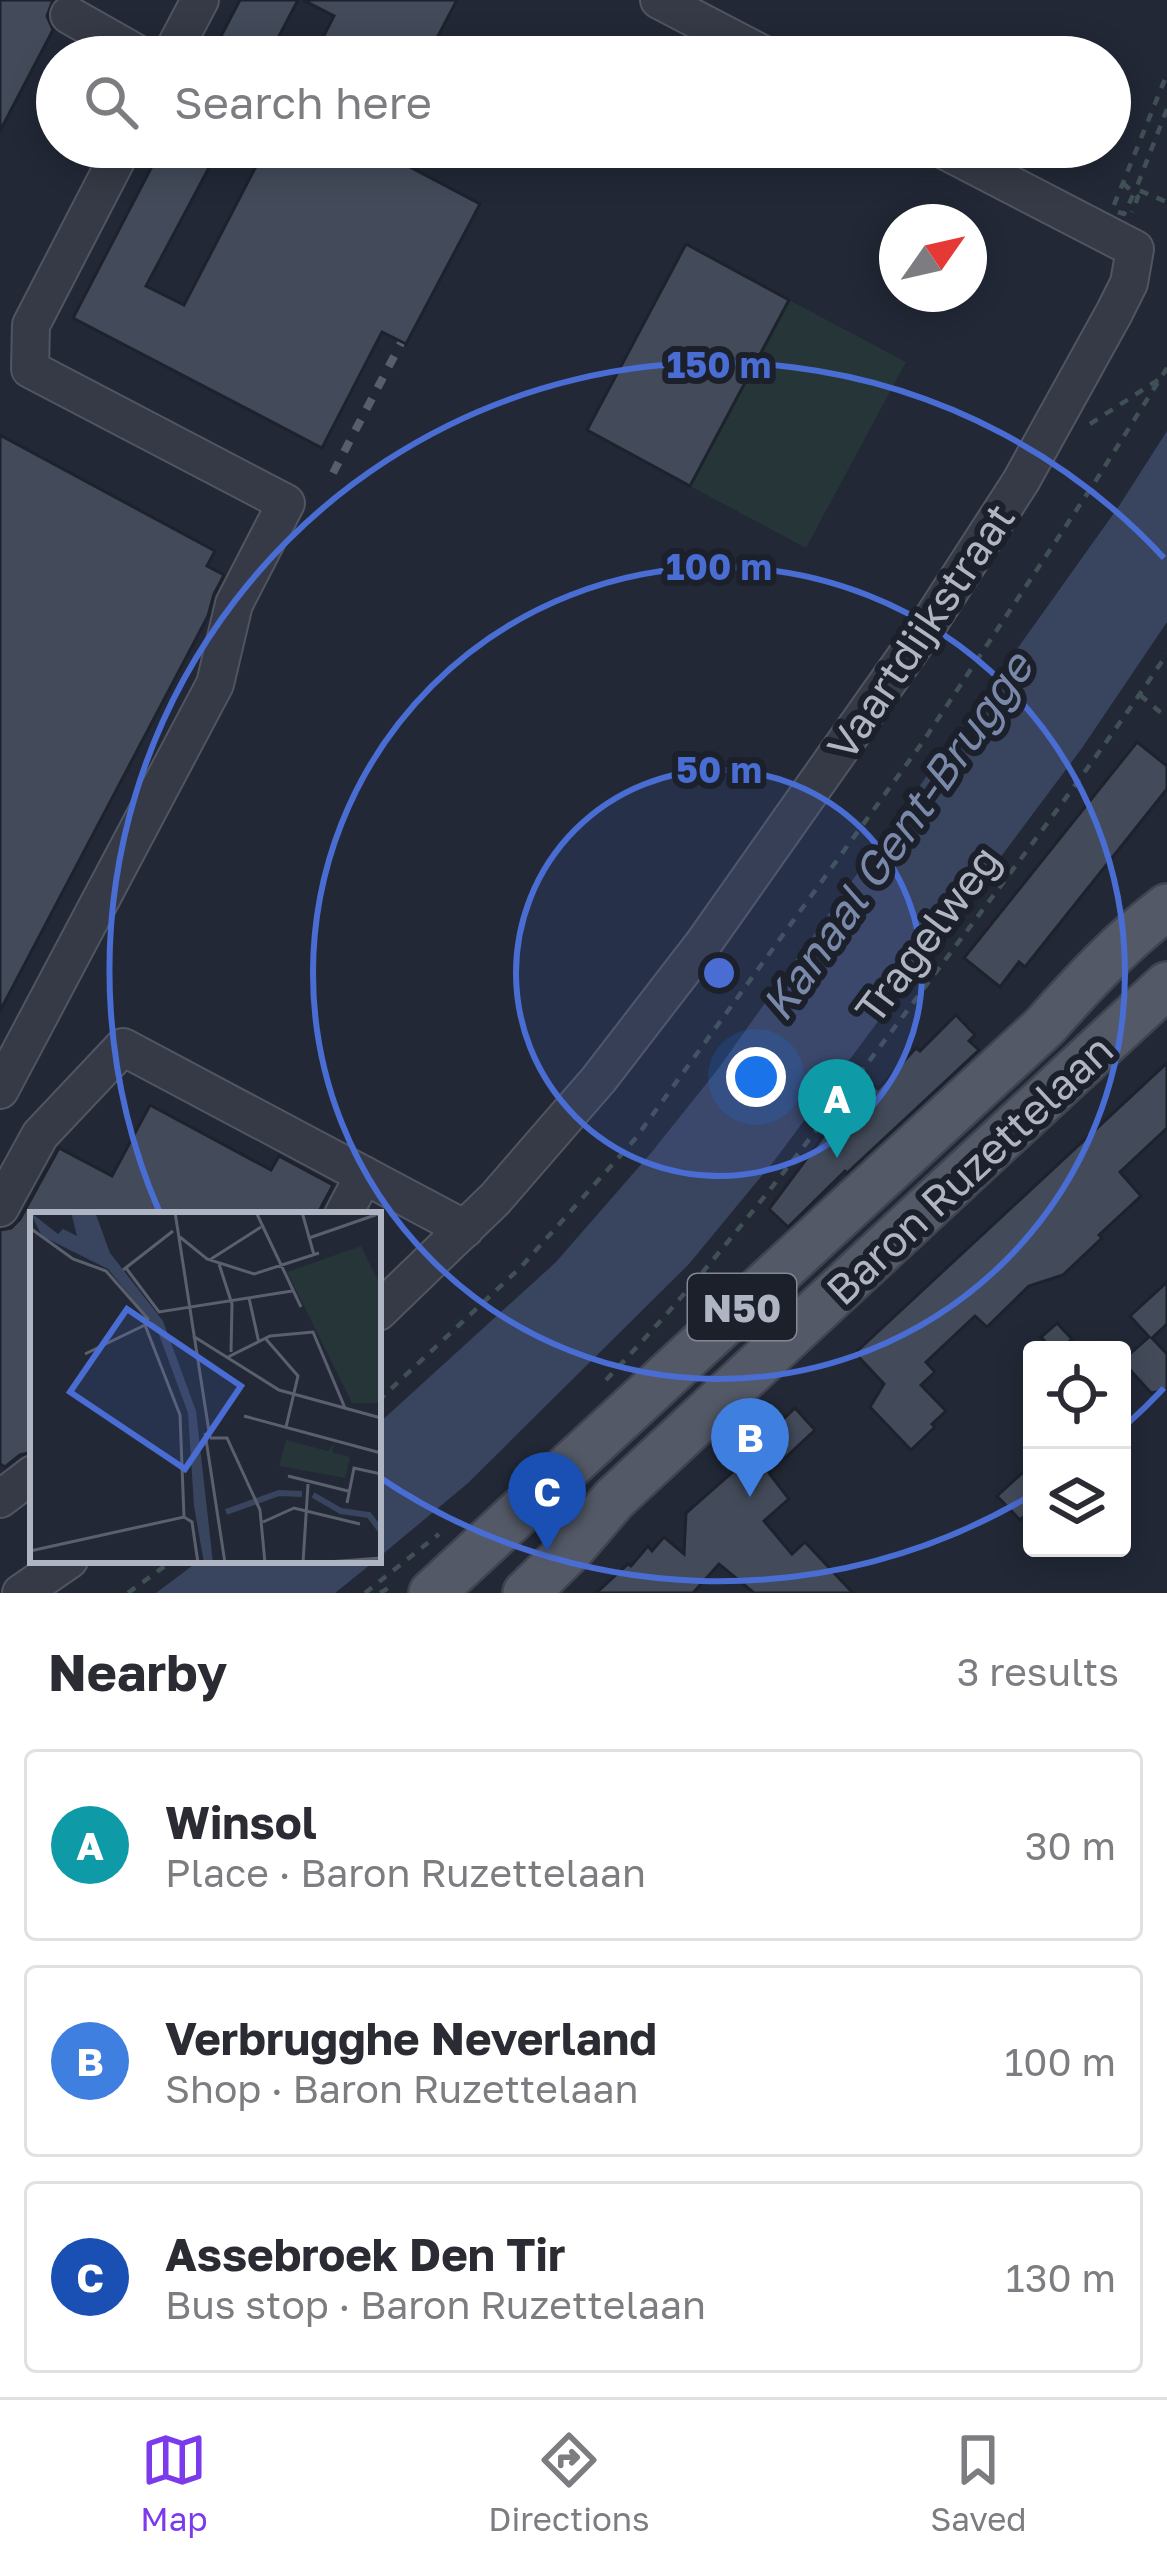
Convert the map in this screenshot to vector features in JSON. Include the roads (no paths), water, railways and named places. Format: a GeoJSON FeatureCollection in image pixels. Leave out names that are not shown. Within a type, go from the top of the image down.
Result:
{"type":"FeatureCollection","features":[{"type":"Feature","properties":{"kind":"main road","name":"Baron Ruzettelaan"},"geometry":{"type":"LineString","coordinates":[[426,1589],[1045,1027],[1088,977],[1167,907]]}},
{"type":"Feature","properties":{"kind":"main road","name":"Baron Ruzettelaan"},"geometry":{"type":"LineString","coordinates":[[1045,1027],[1104,994],[1167,930]]}},
{"type":"Feature","properties":{"kind":"main road","name":"Baron Ruzettelaan"},"geometry":{"type":"LineString","coordinates":[[526,1593],[614,1499],[1167,985]]}},
{"type":"Feature","properties":{"kind":"main road","name":"Baron Ruzettelaan"},"geometry":{"type":"LineString","coordinates":[[491,1593],[554,1529],[614,1499]]}},
{"type":"Feature","properties":{"kind":"street"},"geometry":{"type":"LineString","coordinates":[[181,36],[200,0]]}},
{"type":"Feature","properties":{"kind":"street"},"geometry":{"type":"LineString","coordinates":[[658,0],[727,36]]}},
{"type":"Feature","properties":{"kind":"street"},"geometry":{"type":"LineString","coordinates":[[69,15],[106,36]]}},
{"type":"Feature","properties":{"kind":"street"},"geometry":{"type":"LineString","coordinates":[[0,1090],[214,684],[234,604],[286,503],[30,369],[31,325],[112,168]]}},
{"type":"Feature","properties":{"kind":"street","name":"Vaartdijkstraat"},"geometry":{"type":"LineString","coordinates":[[381,1309],[495,1199],[599,1079],[703,944],[930,622],[1021,481],[1114,313],[1129,283],[1136,249],[979,168]]}},
{"type":"Feature","properties":{"kind":"street"},"geometry":{"type":"LineString","coordinates":[[0,1208],[40,1135],[123,1046],[465,1229]]}},
{"type":"Feature","properties":{"kind":"street"},"geometry":{"type":"LineString","coordinates":[[345,1212],[364,1175]]}},
{"type":"Feature","properties":{"kind":"street"},"geometry":{"type":"LineString","coordinates":[[0,1499],[30,1476]]}},
{"type":"Feature","properties":{"kind":"street"},"geometry":{"type":"LineString","coordinates":[[21,1593],[65,1563]]}},
{"type":"Feature","properties":{"kind":"water","name":"Kanaal Gent-Brugge"},"geometry":{"type":"Polygon","coordinates":[[[1167,431],[1167,622],[1082,748],[774,1161],[689,1264],[467,1484],[381,1556],[381,1421],[556,1262],[651,1153],[718,1069],[1119,506],[1167,431]]]}},
{"type":"Feature","properties":{"kind":"water"},"geometry":{"type":"Polygon","coordinates":[[[196,1563],[372,1563],[335,1593],[156,1593],[196,1563]]]}},
{"type":"Feature","properties":{"kind":"railway"},"geometry":{"type":"LineString","coordinates":[[333,473],[401,343]]}},
{"type":"Feature","properties":{"kind":"place","name":"Winsol"},"geometry":{"type":"Point","coordinates":[837,1158]}},
{"type":"Feature","properties":{"kind":"place","name":"Verbrugghe Neverland"},"geometry":{"type":"Point","coordinates":[750,1497]}},
{"type":"Feature","properties":{"kind":"place","name":"Assebroek Den Tir"},"geometry":{"type":"Point","coordinates":[547,1551]}}]}
